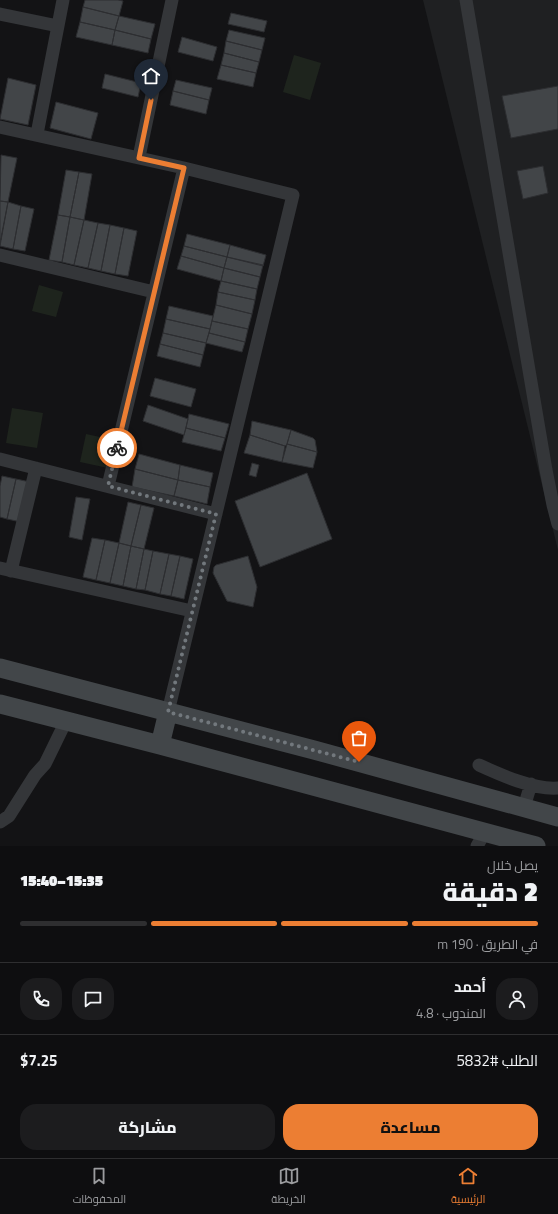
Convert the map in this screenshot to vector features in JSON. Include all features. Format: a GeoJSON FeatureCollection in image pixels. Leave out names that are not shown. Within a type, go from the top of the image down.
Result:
{"type":"FeatureCollection","features":[{"type":"Feature","properties":{"kind":"main road"},"geometry":{"type":"LineString","coordinates":[[0,668],[322,752],[558,816]]}},
{"type":"Feature","properties":{"kind":"main road"},"geometry":{"type":"LineString","coordinates":[[0,704],[160,745],[481,839],[536,846]]}},
{"type":"Feature","properties":{"kind":"main road"},"geometry":{"type":"LineString","coordinates":[[160,745],[168,712]]}},
{"type":"Feature","properties":{"kind":"street"},"geometry":{"type":"LineString","coordinates":[[37,134],[63,0]]}},
{"type":"Feature","properties":{"kind":"street"},"geometry":{"type":"LineString","coordinates":[[139,158],[172,0]]}},
{"type":"Feature","properties":{"kind":"street"},"geometry":{"type":"LineString","coordinates":[[466,0],[558,524]]}},
{"type":"Feature","properties":{"kind":"street"},"geometry":{"type":"LineString","coordinates":[[0,14],[58,26]]}},
{"type":"Feature","properties":{"kind":"street"},"geometry":{"type":"LineString","coordinates":[[0,127],[37,134],[184,168],[293,195],[168,712]]}},
{"type":"Feature","properties":{"kind":"street"},"geometry":{"type":"LineString","coordinates":[[108,486],[184,168]]}},
{"type":"Feature","properties":{"kind":"street"},"geometry":{"type":"LineString","coordinates":[[0,255],[154,292]]}},
{"type":"Feature","properties":{"kind":"street"},"geometry":{"type":"LineString","coordinates":[[0,459],[216,514]]}},
{"type":"Feature","properties":{"kind":"street"},"geometry":{"type":"LineString","coordinates":[[36,468],[6,570],[192,611]]}},
{"type":"Feature","properties":{"kind":"street"},"geometry":{"type":"LineString","coordinates":[[0,822],[9,816],[35,775],[45,764],[66,721]]}},
{"type":"Feature","properties":{"kind":"street"},"geometry":{"type":"LineString","coordinates":[[479,765],[502,775],[531,784],[551,789],[558,788]]}},
{"type":"Feature","properties":{"kind":"street"},"geometry":{"type":"LineString","coordinates":[[524,807],[531,784]]}},
{"type":"Feature","properties":{"kind":"shaded area"},"geometry":{"type":"Polygon","coordinates":[[[423,0],[558,0],[558,550],[423,0]]]}},
{"type":"Feature","properties":{"kind":"shaded area"},"geometry":{"type":"Polygon","coordinates":[[[294,55],[321,63],[310,100],[283,92],[294,55]]]}},
{"type":"Feature","properties":{"kind":"shaded area"},"geometry":{"type":"Polygon","coordinates":[[[39,285],[63,292],[56,317],[32,311],[39,285]]]}},
{"type":"Feature","properties":{"kind":"shaded area"},"geometry":{"type":"Polygon","coordinates":[[[12,408],[43,413],[37,448],[6,443],[12,408]]]}},
{"type":"Feature","properties":{"kind":"shaded area"},"geometry":{"type":"Polygon","coordinates":[[[86,434],[114,440],[108,468],[80,462],[86,434]]]}},
{"type":"Feature","properties":{"kind":"building"},"geometry":{"type":"Polygon","coordinates":[[[85,0],[123,1],[119,16],[83,7],[85,0]]]}},
{"type":"Feature","properties":{"kind":"building"},"geometry":{"type":"Polygon","coordinates":[[[83,7],[119,16],[115,30],[80,22],[83,7]]]}},
{"type":"Feature","properties":{"kind":"building"},"geometry":{"type":"Polygon","coordinates":[[[231,13],[267,21],[264,32],[228,24],[231,13]]]}},
{"type":"Feature","properties":{"kind":"building"},"geometry":{"type":"Polygon","coordinates":[[[119,16],[155,24],[151,39],[115,30],[119,16]]]}},
{"type":"Feature","properties":{"kind":"building"},"geometry":{"type":"Polygon","coordinates":[[[80,22],[115,30],[112,45],[76,37],[80,22]]]}},
{"type":"Feature","properties":{"kind":"building"},"geometry":{"type":"Polygon","coordinates":[[[115,30],[151,39],[148,53],[112,45],[115,30]]]}},
{"type":"Feature","properties":{"kind":"building"},"geometry":{"type":"Polygon","coordinates":[[[229,30],[265,38],[262,50],[226,41],[229,30]]]}},
{"type":"Feature","properties":{"kind":"building"},"geometry":{"type":"Polygon","coordinates":[[[182,37],[217,47],[213,61],[178,52],[182,37]]]}},
{"type":"Feature","properties":{"kind":"building"},"geometry":{"type":"Polygon","coordinates":[[[226,41],[262,50],[259,62],[224,53],[226,41]]]}},
{"type":"Feature","properties":{"kind":"building"},"geometry":{"type":"Polygon","coordinates":[[[224,53],[259,62],[256,73],[221,65],[224,53]]]}},
{"type":"Feature","properties":{"kind":"building"},"geometry":{"type":"Polygon","coordinates":[[[221,65],[256,73],[253,87],[217,79],[221,65]]]}},
{"type":"Feature","properties":{"kind":"building"},"geometry":{"type":"Polygon","coordinates":[[[105,74],[141,83],[138,97],[102,88],[105,74]]]}},
{"type":"Feature","properties":{"kind":"building"},"geometry":{"type":"Polygon","coordinates":[[[8,78],[36,85],[28,125],[0,119],[8,78]]]}},
{"type":"Feature","properties":{"kind":"building"},"geometry":{"type":"Polygon","coordinates":[[[176,80],[212,88],[209,100],[173,91],[176,80]]]}},
{"type":"Feature","properties":{"kind":"building"},"geometry":{"type":"Polygon","coordinates":[[[558,86],[558,129],[511,138],[502,96],[558,86]]]}},
{"type":"Feature","properties":{"kind":"building"},"geometry":{"type":"Polygon","coordinates":[[[173,91],[209,100],[206,114],[170,105],[173,91]]]}},
{"type":"Feature","properties":{"kind":"building"},"geometry":{"type":"Polygon","coordinates":[[[56,102],[98,113],[91,139],[50,128],[56,102]]]}},
{"type":"Feature","properties":{"kind":"building"},"geometry":{"type":"Polygon","coordinates":[[[1,155],[17,158],[8,202],[0,201],[1,155]]]}},
{"type":"Feature","properties":{"kind":"building"},"geometry":{"type":"Polygon","coordinates":[[[543,166],[548,193],[523,199],[517,171],[543,166]]]}},
{"type":"Feature","properties":{"kind":"building"},"geometry":{"type":"Polygon","coordinates":[[[66,170],[79,172],[70,217],[58,215],[66,170]]]}},
{"type":"Feature","properties":{"kind":"building"},"geometry":{"type":"Polygon","coordinates":[[[79,172],[92,174],[84,220],[70,217],[79,172]]]}},
{"type":"Feature","properties":{"kind":"building"},"geometry":{"type":"Polygon","coordinates":[[[0,201],[8,202],[0,243],[0,201]]]}},
{"type":"Feature","properties":{"kind":"building"},"geometry":{"type":"Polygon","coordinates":[[[8,202],[21,206],[13,249],[0,246],[8,202]]]}},
{"type":"Feature","properties":{"kind":"building"},"geometry":{"type":"Polygon","coordinates":[[[21,206],[34,209],[25,251],[13,249],[21,206]]]}},
{"type":"Feature","properties":{"kind":"building"},"geometry":{"type":"Polygon","coordinates":[[[58,215],[70,217],[62,262],[49,260],[58,215]]]}},
{"type":"Feature","properties":{"kind":"building"},"geometry":{"type":"Polygon","coordinates":[[[70,217],[84,220],[74,265],[62,262],[70,217]]]}},
{"type":"Feature","properties":{"kind":"building"},"geometry":{"type":"Polygon","coordinates":[[[84,220],[98,223],[88,268],[74,265],[84,220]]]}},
{"type":"Feature","properties":{"kind":"building"},"geometry":{"type":"Polygon","coordinates":[[[98,223],[110,225],[101,271],[88,268],[98,223]]]}},
{"type":"Feature","properties":{"kind":"building"},"geometry":{"type":"Polygon","coordinates":[[[110,225],[124,228],[115,274],[101,271],[110,225]]]}},
{"type":"Feature","properties":{"kind":"building"},"geometry":{"type":"Polygon","coordinates":[[[124,228],[137,231],[128,276],[115,274],[124,228]]]}},
{"type":"Feature","properties":{"kind":"building"},"geometry":{"type":"Polygon","coordinates":[[[187,234],[230,245],[227,257],[184,246],[187,234]]]}},
{"type":"Feature","properties":{"kind":"building"},"geometry":{"type":"Polygon","coordinates":[[[230,245],[266,255],[263,266],[227,257],[230,245]]]}},
{"type":"Feature","properties":{"kind":"building"},"geometry":{"type":"Polygon","coordinates":[[[184,246],[227,257],[224,268],[181,256],[184,246]]]}},
{"type":"Feature","properties":{"kind":"building"},"geometry":{"type":"Polygon","coordinates":[[[181,256],[224,268],[221,281],[177,269],[181,256]]]}},
{"type":"Feature","properties":{"kind":"building"},"geometry":{"type":"Polygon","coordinates":[[[227,257],[263,265],[260,277],[224,268],[227,257]]]}},
{"type":"Feature","properties":{"kind":"building"},"geometry":{"type":"Polygon","coordinates":[[[224,268],[260,277],[257,289],[221,281],[224,268]]]}},
{"type":"Feature","properties":{"kind":"building"},"geometry":{"type":"Polygon","coordinates":[[[221,281],[257,289],[255,300],[218,292],[221,281]]]}},
{"type":"Feature","properties":{"kind":"building"},"geometry":{"type":"Polygon","coordinates":[[[218,292],[255,300],[252,314],[216,305],[218,292]]]}},
{"type":"Feature","properties":{"kind":"building"},"geometry":{"type":"Polygon","coordinates":[[[216,305],[252,314],[248,329],[212,321],[216,305]]]}},
{"type":"Feature","properties":{"kind":"building"},"geometry":{"type":"Polygon","coordinates":[[[169,306],[213,316],[210,329],[166,319],[169,306]]]}},
{"type":"Feature","properties":{"kind":"building"},"geometry":{"type":"Polygon","coordinates":[[[166,319],[210,329],[206,343],[163,333],[166,319]]]}},
{"type":"Feature","properties":{"kind":"building"},"geometry":{"type":"Polygon","coordinates":[[[212,321],[248,329],[245,342],[209,333],[212,321]]]}},
{"type":"Feature","properties":{"kind":"building"},"geometry":{"type":"Polygon","coordinates":[[[163,333],[206,343],[203,355],[160,344],[163,333]]]}},
{"type":"Feature","properties":{"kind":"building"},"geometry":{"type":"Polygon","coordinates":[[[209,333],[245,342],[242,352],[206,343],[209,333]]]}},
{"type":"Feature","properties":{"kind":"building"},"geometry":{"type":"Polygon","coordinates":[[[160,344],[203,355],[200,367],[157,356],[160,344]]]}},
{"type":"Feature","properties":{"kind":"building"},"geometry":{"type":"Polygon","coordinates":[[[155,378],[196,389],[191,407],[150,396],[155,378]]]}},
{"type":"Feature","properties":{"kind":"building"},"geometry":{"type":"Polygon","coordinates":[[[148,405],[188,419],[184,435],[143,421],[148,405]]]}},
{"type":"Feature","properties":{"kind":"building"},"geometry":{"type":"Polygon","coordinates":[[[189,414],[229,424],[225,438],[186,428],[189,414]]]}},
{"type":"Feature","properties":{"kind":"building"},"geometry":{"type":"Polygon","coordinates":[[[252,421],[291,430],[287,444],[285,446],[250,435],[252,421]]]}},
{"type":"Feature","properties":{"kind":"building"},"geometry":{"type":"Polygon","coordinates":[[[186,428],[225,438],[221,451],[182,442],[186,428]]]}},
{"type":"Feature","properties":{"kind":"building"},"geometry":{"type":"Polygon","coordinates":[[[291,430],[313,438],[315,440],[317,452],[287,444],[291,430]]]}},
{"type":"Feature","properties":{"kind":"building"},"geometry":{"type":"Polygon","coordinates":[[[250,435],[285,446],[282,462],[244,453],[250,435]]]}},
{"type":"Feature","properties":{"kind":"building"},"geometry":{"type":"Polygon","coordinates":[[[287,444],[317,452],[313,468],[282,462],[287,444]]]}},
{"type":"Feature","properties":{"kind":"building"},"geometry":{"type":"Polygon","coordinates":[[[139,454],[180,465],[178,480],[135,469],[139,454]]]}},
{"type":"Feature","properties":{"kind":"building"},"geometry":{"type":"Polygon","coordinates":[[[252,463],[259,465],[256,477],[249,475],[252,463]]]}},
{"type":"Feature","properties":{"kind":"building"},"geometry":{"type":"Polygon","coordinates":[[[180,465],[213,473],[210,487],[178,480],[180,465]]]}},
{"type":"Feature","properties":{"kind":"building"},"geometry":{"type":"Polygon","coordinates":[[[135,469],[178,480],[174,496],[132,487],[135,469]]]}},
{"type":"Feature","properties":{"kind":"building"},"geometry":{"type":"Polygon","coordinates":[[[307,473],[332,539],[260,567],[235,501],[307,473]]]}},
{"type":"Feature","properties":{"kind":"building"},"geometry":{"type":"Polygon","coordinates":[[[2,476],[16,479],[7,519],[0,517],[0,486],[2,476]]]}},
{"type":"Feature","properties":{"kind":"building"},"geometry":{"type":"Polygon","coordinates":[[[16,479],[30,482],[21,522],[7,519],[16,479]]]}},
{"type":"Feature","properties":{"kind":"building"},"geometry":{"type":"Polygon","coordinates":[[[178,480],[210,487],[207,504],[174,496],[178,480]]]}},
{"type":"Feature","properties":{"kind":"building"},"geometry":{"type":"Polygon","coordinates":[[[76,497],[90,499],[82,540],[69,537],[76,497]]]}},
{"type":"Feature","properties":{"kind":"building"},"geometry":{"type":"Polygon","coordinates":[[[128,502],[141,505],[131,546],[119,543],[128,502]]]}},
{"type":"Feature","properties":{"kind":"building"},"geometry":{"type":"Polygon","coordinates":[[[141,505],[154,508],[144,549],[131,546],[141,505]]]}},
{"type":"Feature","properties":{"kind":"building"},"geometry":{"type":"Polygon","coordinates":[[[92,538],[105,540],[96,580],[83,577],[92,538]]]}},
{"type":"Feature","properties":{"kind":"building"},"geometry":{"type":"Polygon","coordinates":[[[105,540],[119,543],[110,583],[96,580],[105,540]]]}},
{"type":"Feature","properties":{"kind":"building"},"geometry":{"type":"Polygon","coordinates":[[[119,543],[131,546],[123,586],[110,583],[119,543]]]}},
{"type":"Feature","properties":{"kind":"building"},"geometry":{"type":"Polygon","coordinates":[[[131,546],[144,549],[136,589],[123,586],[131,546]]]}},
{"type":"Feature","properties":{"kind":"building"},"geometry":{"type":"Polygon","coordinates":[[[144,549],[153,551],[145,590],[136,589],[144,549]]]}},
{"type":"Feature","properties":{"kind":"building"},"geometry":{"type":"Polygon","coordinates":[[[153,551],[169,554],[160,594],[145,590],[153,551]]]}},
{"type":"Feature","properties":{"kind":"building"},"geometry":{"type":"Polygon","coordinates":[[[169,554],[180,556],[171,596],[160,594],[169,554]]]}},
{"type":"Feature","properties":{"kind":"building"},"geometry":{"type":"Polygon","coordinates":[[[180,556],[193,559],[184,599],[171,596],[180,556]]]}},
{"type":"Feature","properties":{"kind":"building"},"geometry":{"type":"Polygon","coordinates":[[[248,556],[257,587],[253,607],[227,601],[213,573],[216,565],[248,556]]]}},
{"type":"Feature","properties":{"kind":"way so far"},"geometry":{"type":"LineString","coordinates":[[117,448],[108,486],[216,514],[168,712],[359,762]]}},
{"type":"Feature","properties":{"kind":"route"},"geometry":{"type":"LineString","coordinates":[[117,448],[184,168],[139,158],[151,100]]}}]}
